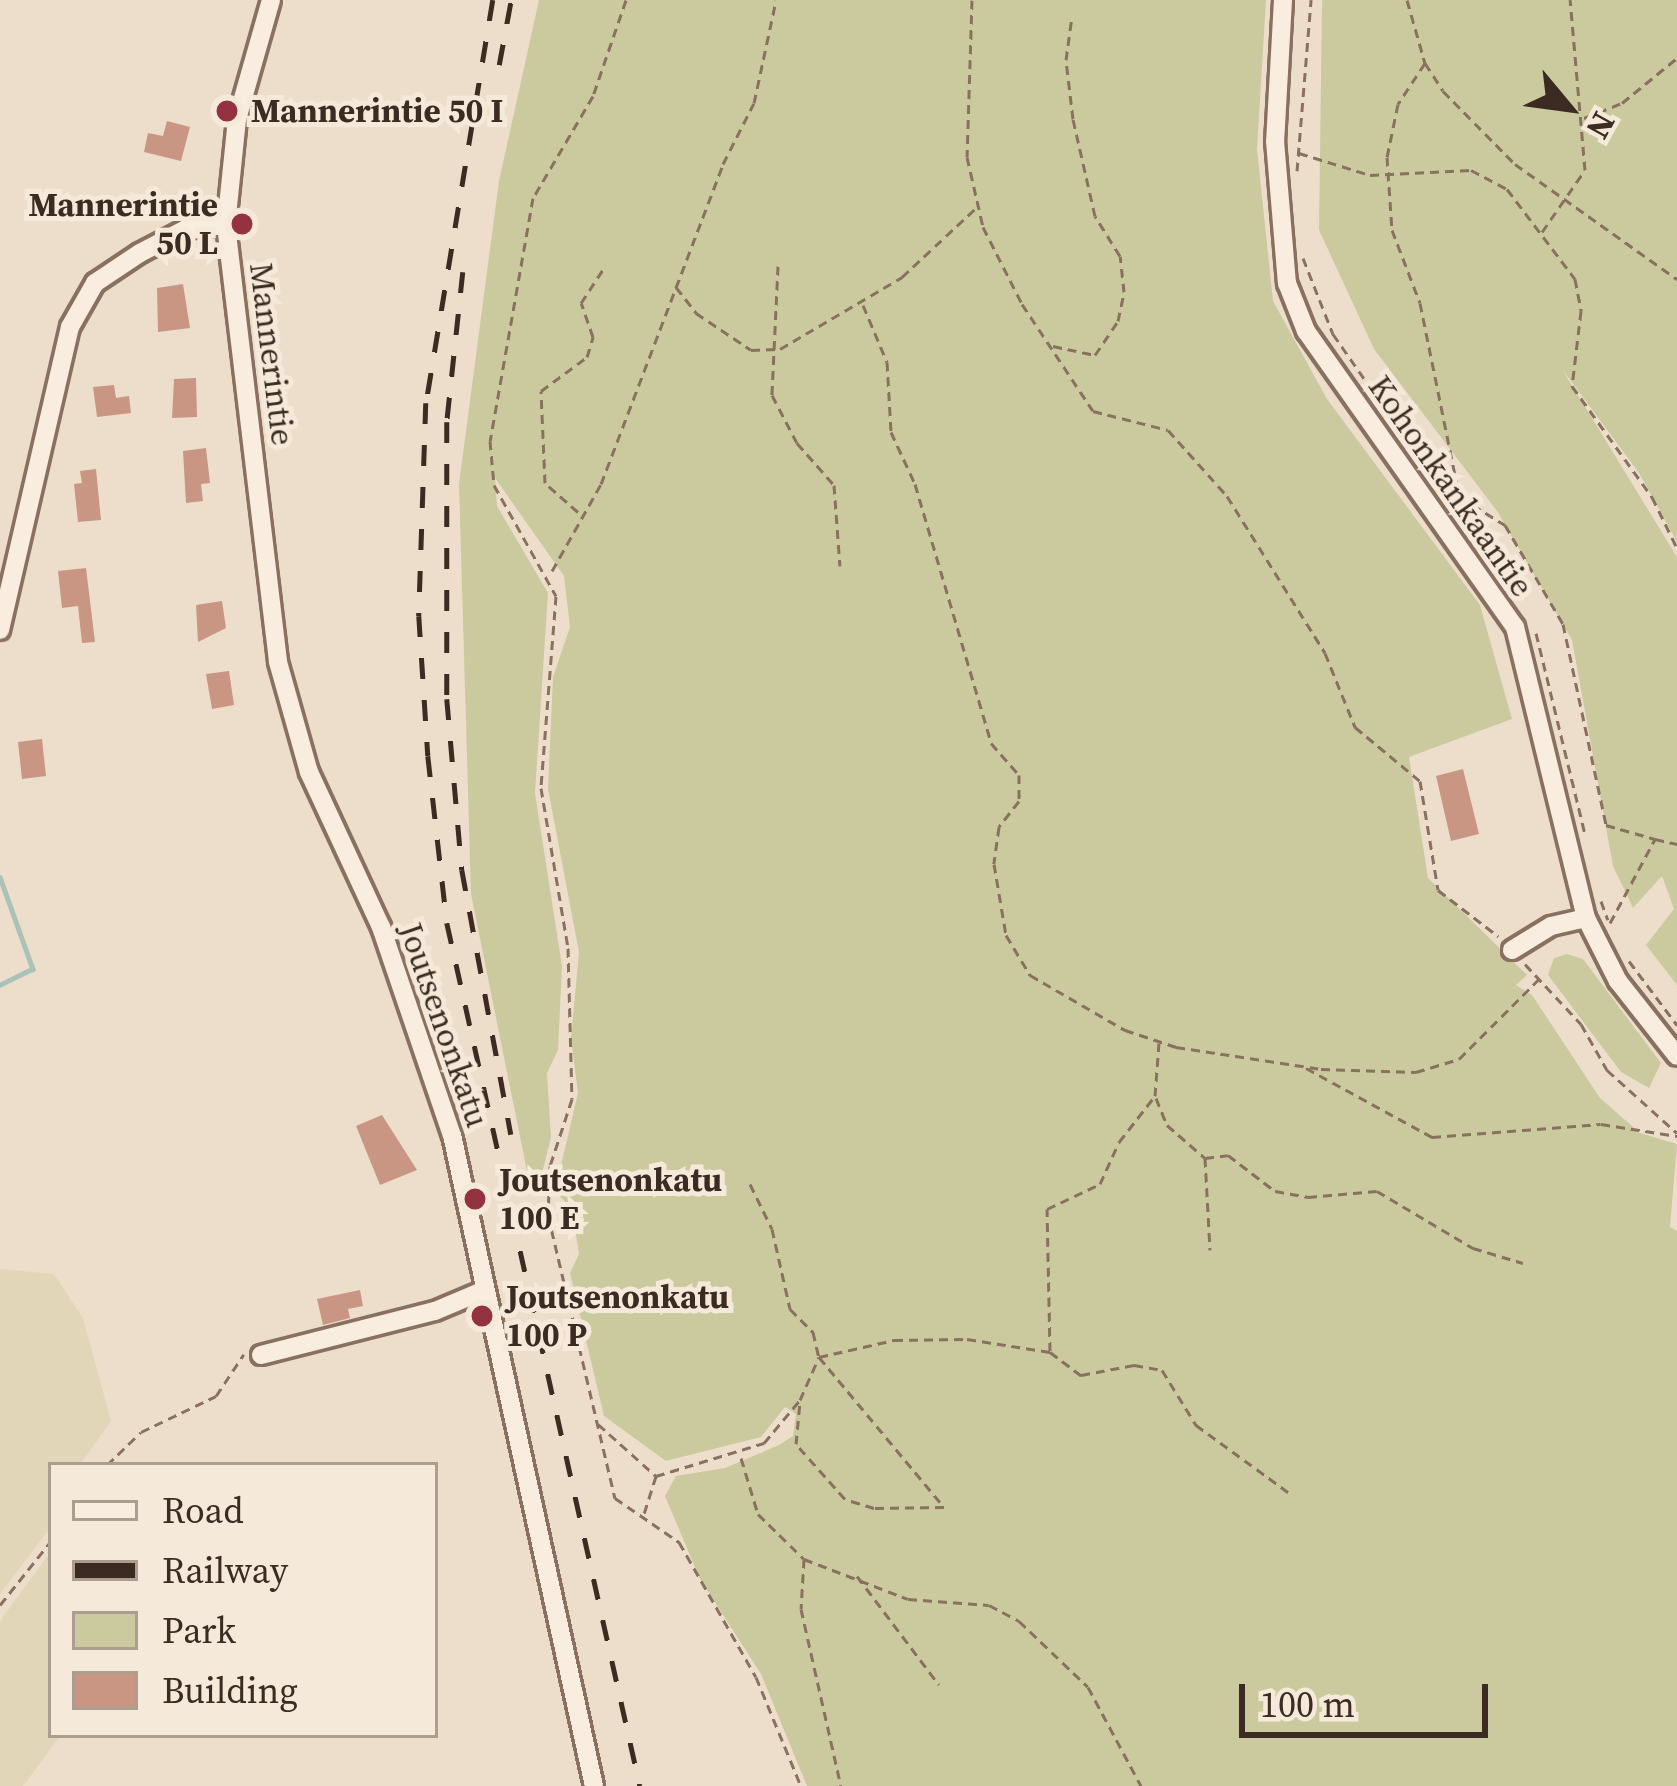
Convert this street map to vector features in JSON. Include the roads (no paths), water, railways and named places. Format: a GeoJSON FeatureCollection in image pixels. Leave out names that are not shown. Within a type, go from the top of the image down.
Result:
{"type":"FeatureCollection","features":[{"type":"Feature","properties":{"kind":"street","name":"Mannerintie"},"geometry":{"type":"LineString","coordinates":[[271,0],[242,99],[226,225],[291,718]]}},
{"type":"Feature","properties":{"kind":"street","name":"Kohonkankaantie"},"geometry":{"type":"LineString","coordinates":[[1283,0],[1275,141],[1287,283],[1306,331],[1514,627],[1534,679],[1586,918],[1618,981],[1677,1056]]}},
{"type":"Feature","properties":{"kind":"street"},"geometry":{"type":"LineString","coordinates":[[0,630],[70,327],[95,283],[140,253],[186,229],[226,225]]}},
{"type":"Feature","properties":{"kind":"street","name":"Joutsenonkatu"},"geometry":{"type":"LineString","coordinates":[[291,718],[403,983],[452,1135],[593,1786]]}},
{"type":"Feature","properties":{"kind":"street"},"geometry":{"type":"LineString","coordinates":[[1512,950],[1551,926],[1586,918]]}},
{"type":"Feature","properties":{"kind":"street"},"geometry":{"type":"LineString","coordinates":[[261,1355],[435,1311],[484,1290]]}},
{"type":"Feature","properties":{"kind":"waterway"},"geometry":{"type":"LineString","coordinates":[[0,877],[33,969],[0,985]]}},
{"type":"Feature","properties":{"kind":"railway"},"geometry":{"type":"LineString","coordinates":[[493,0],[426,403],[419,616],[428,756],[447,923],[640,1786]]}},
{"type":"Feature","properties":{"kind":"railway"},"geometry":{"type":"LineString","coordinates":[[499,65],[511,0]]}},
{"type":"Feature","properties":{"kind":"railway"},"geometry":{"type":"LineString","coordinates":[[463,272],[447,422],[447,699],[462,870],[511,1135]]}},
{"type":"Feature","properties":{"kind":"place","name":"Mannerintie 50 I"},"geometry":{"type":"Point","coordinates":[227,111]}},
{"type":"Feature","properties":{"kind":"place","name":"Mannerintie 50 L"},"geometry":{"type":"Point","coordinates":[242,224]}},
{"type":"Feature","properties":{"kind":"place","name":"Joutsenonkatu 100 E"},"geometry":{"type":"Point","coordinates":[475,1199]}},
{"type":"Feature","properties":{"kind":"place","name":"Joutsenonkatu 100 P"},"geometry":{"type":"Point","coordinates":[482,1316]}}]}
